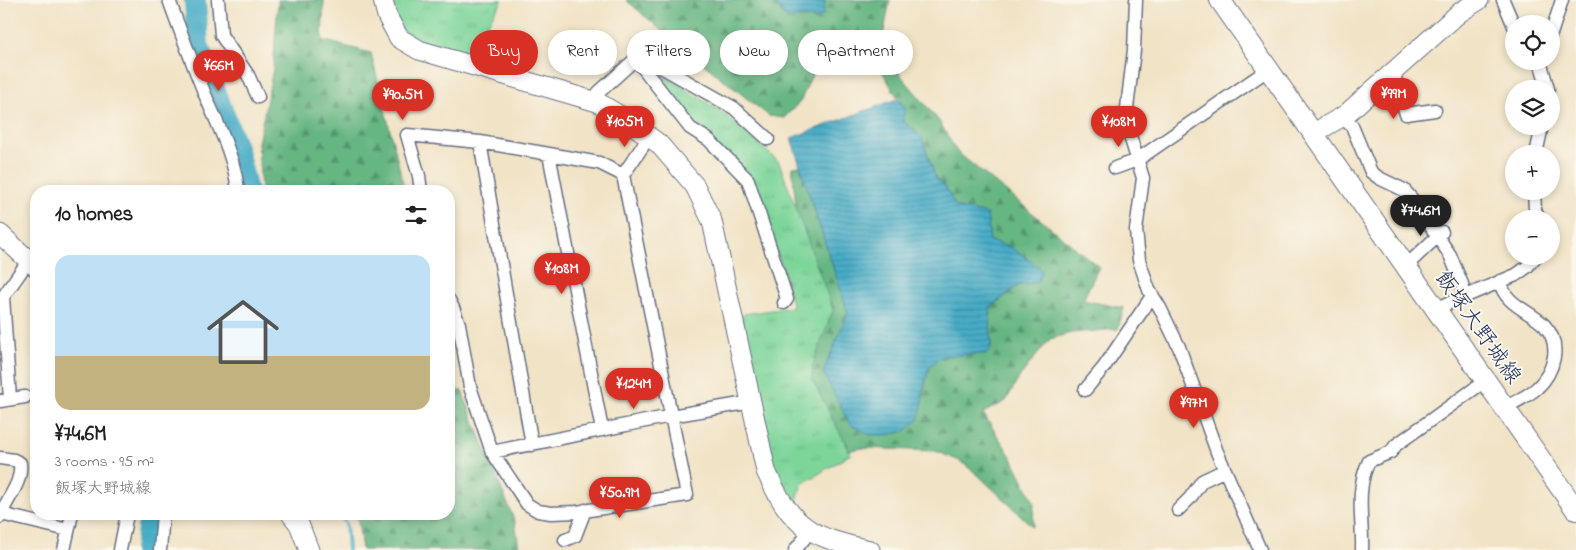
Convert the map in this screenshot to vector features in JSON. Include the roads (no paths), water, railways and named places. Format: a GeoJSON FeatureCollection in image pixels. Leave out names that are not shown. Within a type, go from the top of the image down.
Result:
{"type":"FeatureCollection","features":[{"type":"Feature","properties":{"kind":"main road","name":"飯塚大野城線"},"geometry":{"type":"LineString","coordinates":[[1220,0],[1576,510]]}},
{"type":"Feature","properties":{"kind":"street"},"geometry":{"type":"LineString","coordinates":[[169,0],[184,44],[230,156],[237,185]]}},
{"type":"Feature","properties":{"kind":"street"},"geometry":{"type":"LineString","coordinates":[[218,0],[221,35],[248,75],[258,97]]}},
{"type":"Feature","properties":{"kind":"street"},"geometry":{"type":"LineString","coordinates":[[383,0],[387,16],[399,38],[419,50],[592,101],[624,118],[659,144],[695,186],[712,221],[766,471],[776,493],[788,510],[807,530],[834,542],[870,550]]}},
{"type":"Feature","properties":{"kind":"street"},"geometry":{"type":"LineString","coordinates":[[1136,0],[1134,50],[1127,108],[1130,136],[1142,178],[1136,230],[1139,260],[1152,296],[1179,347],[1225,470],[1260,550]]}},
{"type":"Feature","properties":{"kind":"street"},"geometry":{"type":"LineString","coordinates":[[1314,133],[1341,117],[1393,72],[1457,6],[1478,0]]}},
{"type":"Feature","properties":{"kind":"street"},"geometry":{"type":"LineString","coordinates":[[1503,0],[1509,15]]}},
{"type":"Feature","properties":{"kind":"street"},"geometry":{"type":"LineString","coordinates":[[1557,15],[1562,0]]}},
{"type":"Feature","properties":{"kind":"street"},"geometry":{"type":"LineString","coordinates":[[592,101],[599,92],[627,67]]}},
{"type":"Feature","properties":{"kind":"street"},"geometry":{"type":"LineString","coordinates":[[1116,168],[1136,160],[1269,69]]}},
{"type":"Feature","properties":{"kind":"street"},"geometry":{"type":"LineString","coordinates":[[1393,72],[1406,114],[1435,110]]}},
{"type":"Feature","properties":{"kind":"street"},"geometry":{"type":"LineString","coordinates":[[649,75],[690,128],[709,140],[748,180],[787,299],[784,303]]}},
{"type":"Feature","properties":{"kind":"street"},"geometry":{"type":"LineString","coordinates":[[676,75],[734,108],[768,139]]}},
{"type":"Feature","properties":{"kind":"street"},"geometry":{"type":"LineString","coordinates":[[1341,117],[1352,126],[1371,172],[1404,190],[1411,196],[1440,234],[1462,284],[1464,296]]}},
{"type":"Feature","properties":{"kind":"street"},"geometry":{"type":"LineString","coordinates":[[420,185],[407,134],[480,142],[599,163],[623,175]]}},
{"type":"Feature","properties":{"kind":"street"},"geometry":{"type":"LineString","coordinates":[[455,313],[459,324],[470,387],[492,452],[527,504],[538,511],[551,513],[688,501],[623,175],[649,137]]}},
{"type":"Feature","properties":{"kind":"street"},"geometry":{"type":"LineString","coordinates":[[480,142],[532,445]]}},
{"type":"Feature","properties":{"kind":"street"},"geometry":{"type":"LineString","coordinates":[[550,154],[602,430]]}},
{"type":"Feature","properties":{"kind":"street"},"geometry":{"type":"LineString","coordinates":[[0,234],[30,262]]}},
{"type":"Feature","properties":{"kind":"street"},"geometry":{"type":"LineString","coordinates":[[1406,266],[1440,234]]}},
{"type":"Feature","properties":{"kind":"street"},"geometry":{"type":"LineString","coordinates":[[1435,309],[1516,274],[1529,265]]}},
{"type":"Feature","properties":{"kind":"street"},"geometry":{"type":"LineString","coordinates":[[25,397],[5,400],[2,297],[30,266]]}},
{"type":"Feature","properties":{"kind":"street"},"geometry":{"type":"LineString","coordinates":[[1500,281],[1502,292],[1545,326],[1556,347],[1555,358],[1544,380],[1536,389],[1504,408]]}},
{"type":"Feature","properties":{"kind":"street"},"geometry":{"type":"LineString","coordinates":[[1085,390],[1104,367],[1152,296]]}},
{"type":"Feature","properties":{"kind":"street"},"geometry":{"type":"LineString","coordinates":[[1362,550],[1360,488],[1363,474],[1370,461],[1391,452],[1396,445],[1485,382]]}},
{"type":"Feature","properties":{"kind":"street"},"geometry":{"type":"LineString","coordinates":[[492,452],[671,416],[752,402]]}},
{"type":"Feature","properties":{"kind":"street"},"geometry":{"type":"LineString","coordinates":[[0,458],[20,463],[21,470],[20,478],[1,516],[68,530]]}},
{"type":"Feature","properties":{"kind":"street"},"geometry":{"type":"LineString","coordinates":[[1178,510],[1190,498],[1202,481],[1225,470]]}},
{"type":"Feature","properties":{"kind":"street"},"geometry":{"type":"LineString","coordinates":[[565,540],[574,536],[585,510]]}},
{"type":"Feature","properties":{"kind":"street"},"geometry":{"type":"LineString","coordinates":[[64,550],[70,520]]}},
{"type":"Feature","properties":{"kind":"street"},"geometry":{"type":"LineString","coordinates":[[120,550],[126,520]]}},
{"type":"Feature","properties":{"kind":"street"},"geometry":{"type":"LineString","coordinates":[[160,550],[163,520]]}},
{"type":"Feature","properties":{"kind":"street"},"geometry":{"type":"LineString","coordinates":[[296,520],[309,550]]}},
{"type":"Feature","properties":{"kind":"street"},"geometry":{"type":"LineString","coordinates":[[795,550],[804,539],[807,530]]}},
{"type":"Feature","properties":{"kind":"water"},"geometry":{"type":"Polygon","coordinates":[[[773,0],[825,0],[823,15],[816,19],[788,18],[773,0]]]}},
{"type":"Feature","properties":{"kind":"water"},"geometry":{"type":"Polygon","coordinates":[[[897,99],[906,108],[902,120],[922,138],[936,179],[945,186],[956,207],[987,214],[990,241],[1011,247],[1042,270],[1038,282],[1019,285],[990,307],[991,348],[986,354],[943,356],[929,367],[918,420],[906,431],[886,435],[870,435],[850,424],[823,373],[848,313],[791,138],[897,99]]]}},
{"type":"Feature","properties":{"kind":"waterway"},"geometry":{"type":"LineString","coordinates":[[195,0],[198,45],[237,150],[246,185]]}},
{"type":"Feature","properties":{"kind":"waterway"},"geometry":{"type":"LineString","coordinates":[[145,550],[149,520]]}},
{"type":"Feature","properties":{"kind":"waterway"},"geometry":{"type":"LineString","coordinates":[[344,520],[346,524],[348,550]]}}]}
